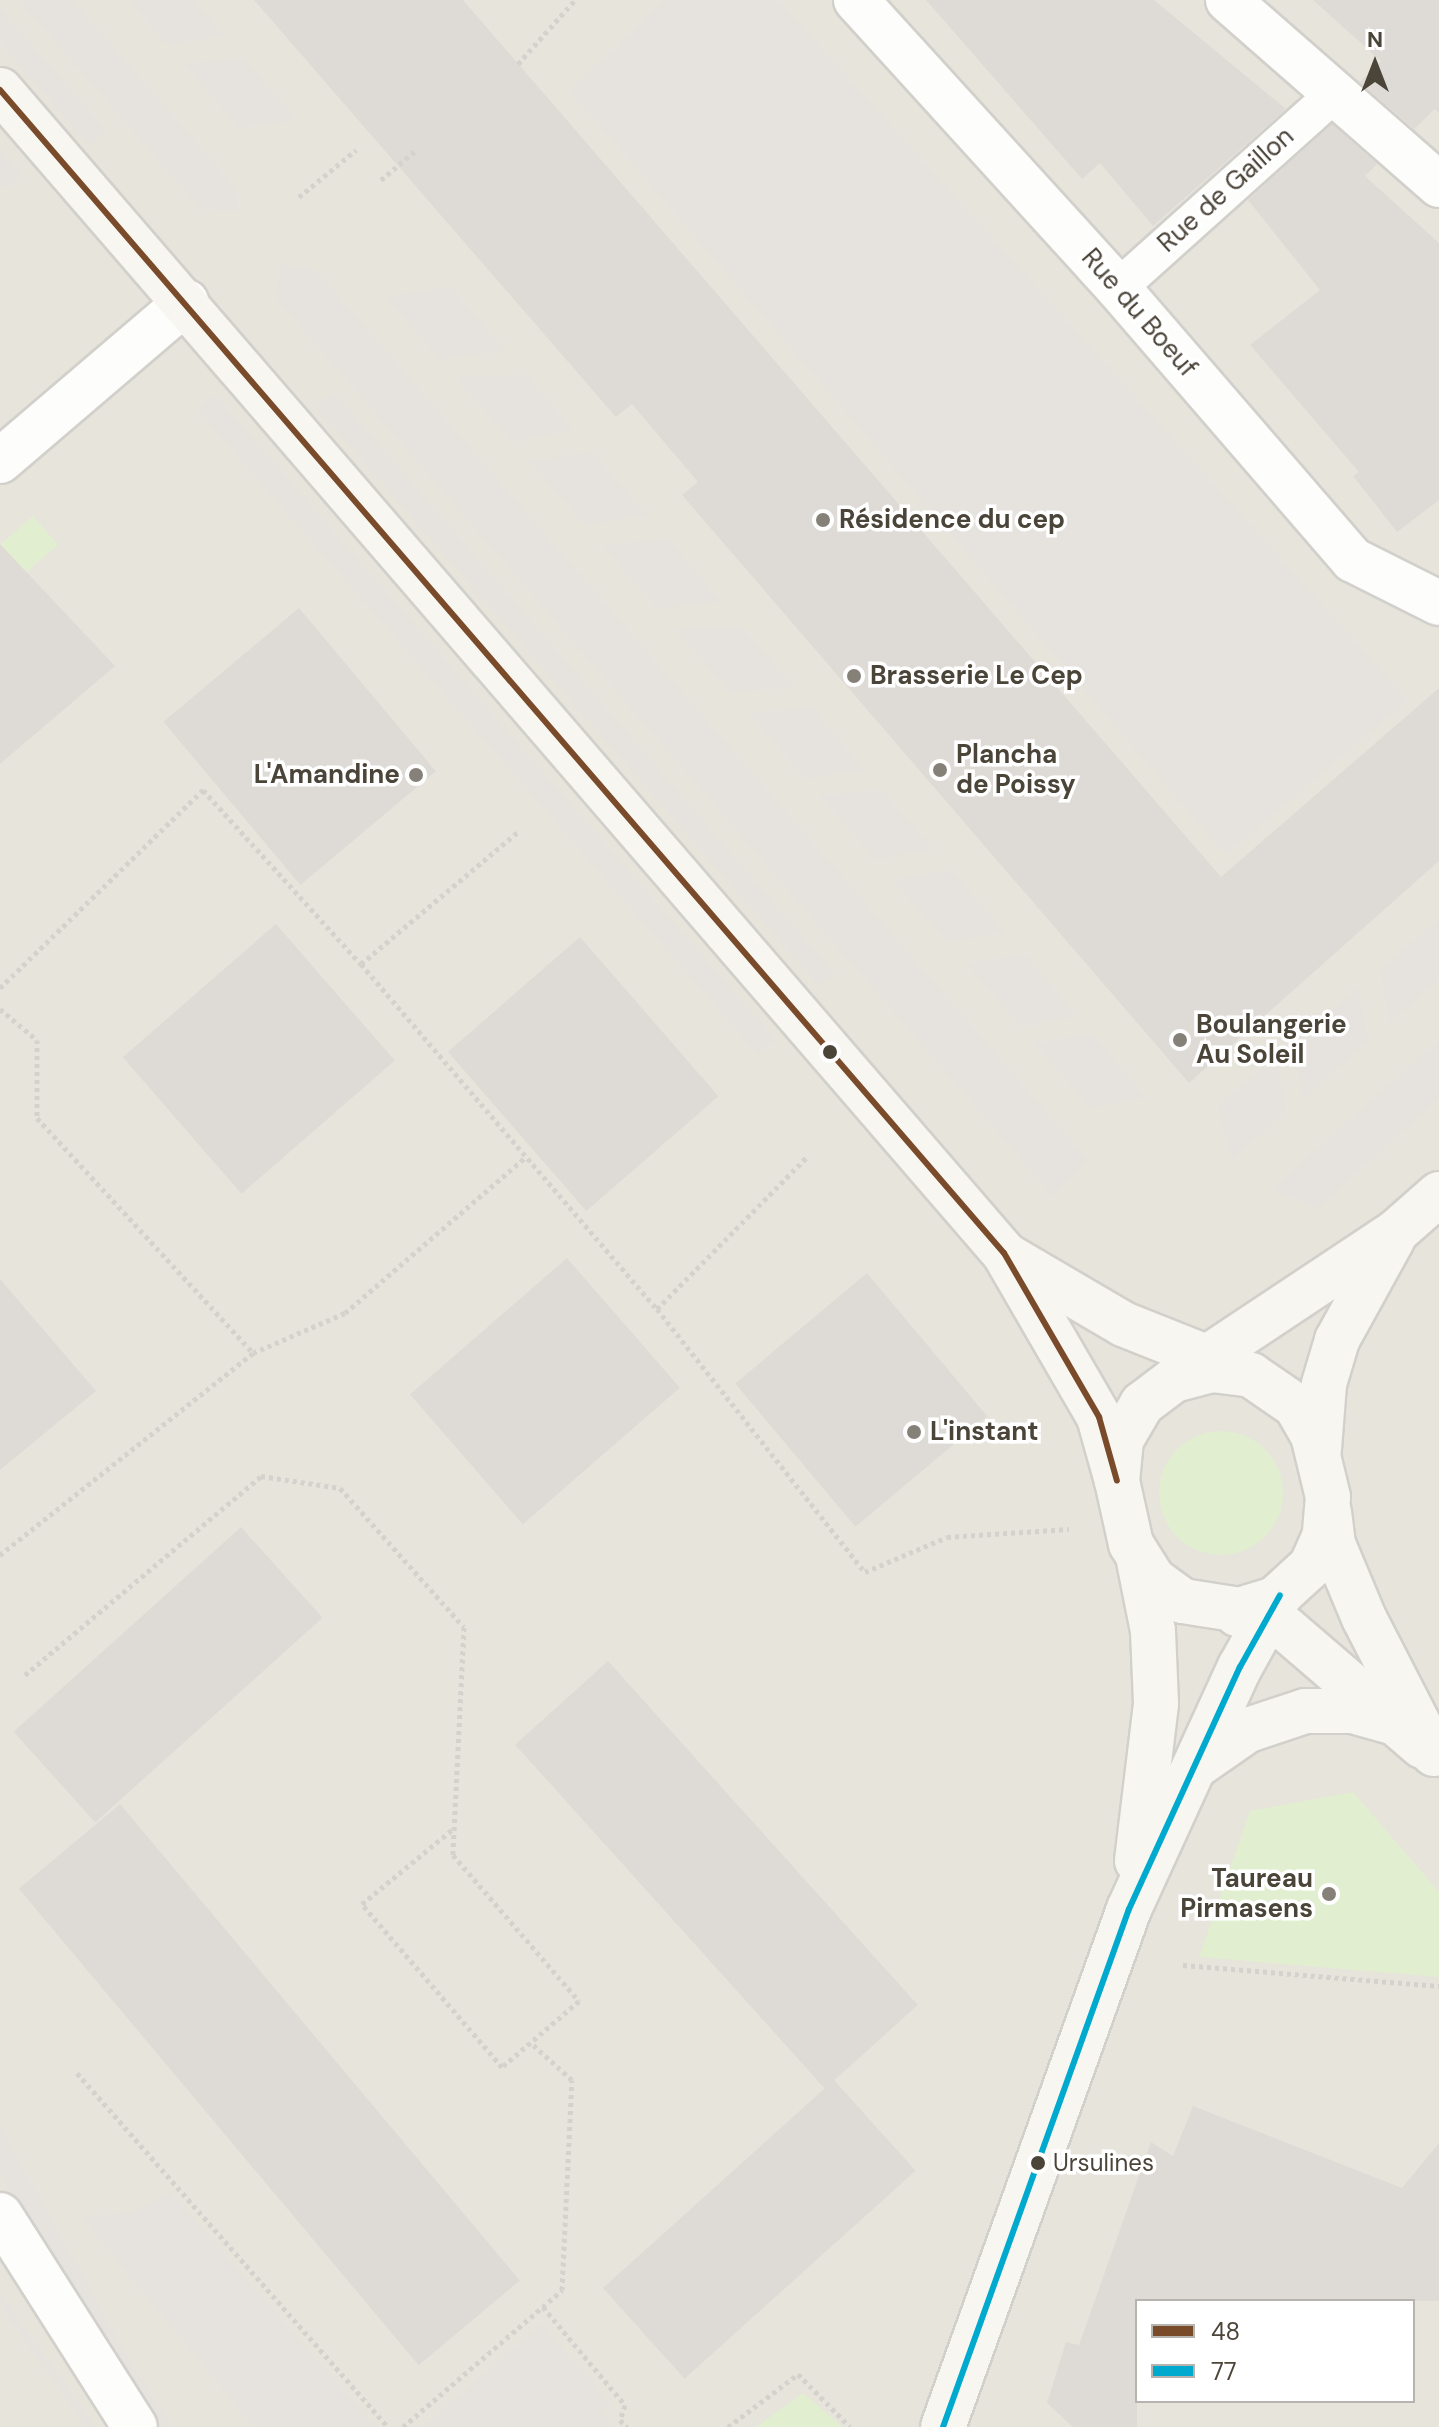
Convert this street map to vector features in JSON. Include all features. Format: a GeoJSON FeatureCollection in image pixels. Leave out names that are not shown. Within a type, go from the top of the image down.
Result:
{"type":"FeatureCollection","features":[{"type":"Feature","properties":{"kind":"street","name":"Rue du Boeuf"},"geometry":{"type":"LineString","coordinates":[[856,0],[1118,288],[1353,560],[1439,603]]}},
{"type":"Feature","properties":{"kind":"street"},"geometry":{"type":"LineString","coordinates":[[1243,5],[1334,94],[1439,185]]}},
{"type":"Feature","properties":{"kind":"street"},"geometry":{"type":"LineString","coordinates":[[0,90],[1004,1253],[1099,1417],[1138,1558],[1151,1620],[1156,1703],[1129,1909]]}},
{"type":"Feature","properties":{"kind":"street"},"geometry":{"type":"LineString","coordinates":[[0,461],[186,302]]}},
{"type":"Feature","properties":{"kind":"street"},"geometry":{"type":"LineString","coordinates":[[1117,1481],[1119,1447],[1128,1424],[1142,1404],[1167,1384],[1397,1231],[1439,1194]]}},
{"type":"Feature","properties":{"kind":"street"},"geometry":{"type":"LineString","coordinates":[[1318,1455],[1324,1384],[1337,1340],[1397,1231]]}},
{"type":"Feature","properties":{"kind":"street"},"geometry":{"type":"LineString","coordinates":[[1004,1253],[1096,1311],[1251,1375],[1296,1406],[1311,1430],[1318,1455],[1333,1544],[1364,1618],[1436,1757]]}},
{"type":"Feature","properties":{"kind":"street"},"geometry":{"type":"LineString","coordinates":[[1167,1384],[1212,1370],[1251,1375]]}},
{"type":"Feature","properties":{"kind":"street"},"geometry":{"type":"LineString","coordinates":[[943,2427],[1129,1909],[1199,1764],[1257,1609],[1302,1577],[1318,1554],[1329,1511]]}},
{"type":"Feature","properties":{"kind":"street"},"geometry":{"type":"LineString","coordinates":[[1138,1558],[1153,1579],[1183,1601],[1257,1609],[1297,1637],[1389,1721],[1436,1757]]}},
{"type":"Feature","properties":{"kind":"street"},"geometry":{"type":"LineString","coordinates":[[1199,1764],[1248,1730],[1305,1711],[1353,1711],[1389,1721]]}},
{"type":"Feature","properties":{"kind":"street"},"geometry":{"type":"LineString","coordinates":[[0,2215],[135,2427]]}},
{"type":"Feature","properties":{"kind":"lane","name":"Rue de Gaillon"},"geometry":{"type":"LineString","coordinates":[[1118,288],[1334,94]]}},
{"type":"Feature","properties":{"kind":"path"},"geometry":{"type":"LineString","coordinates":[[518,64],[575,0]]}},
{"type":"Feature","properties":{"kind":"path"},"geometry":{"type":"LineString","coordinates":[[299,197],[356,150]]}},
{"type":"Feature","properties":{"kind":"path"},"geometry":{"type":"LineString","coordinates":[[381,180],[415,151]]}},
{"type":"Feature","properties":{"kind":"path"},"geometry":{"type":"LineString","coordinates":[[0,988],[203,790],[361,964],[657,1309],[865,1572],[947,1537],[1078,1528]]}},
{"type":"Feature","properties":{"kind":"path"},"geometry":{"type":"LineString","coordinates":[[361,964],[519,831]]}},
{"type":"Feature","properties":{"kind":"path"},"geometry":{"type":"LineString","coordinates":[[0,1009],[37,1040],[37,1118],[253,1353]]}},
{"type":"Feature","properties":{"kind":"path"},"geometry":{"type":"LineString","coordinates":[[0,1555],[253,1353],[345,1313],[527,1157]]}},
{"type":"Feature","properties":{"kind":"path"},"geometry":{"type":"LineString","coordinates":[[657,1309],[807,1157]]}},
{"type":"Feature","properties":{"kind":"path"},"geometry":{"type":"LineString","coordinates":[[25,1675],[261,1476],[340,1488],[464,1627],[453,1855],[579,2001],[502,2067],[362,1904],[453,1829]]}},
{"type":"Feature","properties":{"kind":"path"},"geometry":{"type":"LineString","coordinates":[[1183,1965],[1439,1986]]}},
{"type":"Feature","properties":{"kind":"path"},"geometry":{"type":"LineString","coordinates":[[403,2427],[562,2290],[572,2080],[531,2043]]}},
{"type":"Feature","properties":{"kind":"path"},"geometry":{"type":"LineString","coordinates":[[77,2073],[388,2427]]}},
{"type":"Feature","properties":{"kind":"path"},"geometry":{"type":"LineString","coordinates":[[543,2307],[625,2405],[620,2420],[627,2427]]}},
{"type":"Feature","properties":{"kind":"path"},"geometry":{"type":"LineString","coordinates":[[728,2427],[798,2374],[850,2427]]}},
{"type":"Feature","properties":{"kind":"shaded area"},"geometry":{"type":"Polygon","coordinates":[[[0,0],[1439,0],[1439,2427],[0,2427],[0,0]]]}},
{"type":"Feature","properties":{"kind":"shaded area"},"geometry":{"type":"Polygon","coordinates":[[[19,0],[72,0],[237,189],[238,211],[201,209],[19,0]]]}},
{"type":"Feature","properties":{"kind":"shaded area"},"geometry":{"type":"Polygon","coordinates":[[[129,0],[194,0],[224,36],[167,45],[129,0]]]}},
{"type":"Feature","properties":{"kind":"shaded area"},"geometry":{"type":"Polygon","coordinates":[[[663,0],[778,0],[1408,700],[1226,855],[570,91],[663,0]]]}},
{"type":"Feature","properties":{"kind":"shaded area"},"geometry":{"type":"Polygon","coordinates":[[[0,9],[105,129],[90,146],[0,42],[0,9]]]}},
{"type":"Feature","properties":{"kind":"shaded area"},"geometry":{"type":"Polygon","coordinates":[[[243,58],[297,120],[239,128],[184,64],[243,58]]]}},
{"type":"Feature","properties":{"kind":"shaded area"},"geometry":{"type":"Polygon","coordinates":[[[0,150],[22,175],[6,189],[0,182],[0,150]]]}},
{"type":"Feature","properties":{"kind":"shaded area"},"geometry":{"type":"Polygon","coordinates":[[[281,264],[314,268],[1088,1160],[1053,1196],[275,297],[281,264]]]}},
{"type":"Feature","properties":{"kind":"shaded area"},"geometry":{"type":"Polygon","coordinates":[[[451,287],[505,350],[440,360],[386,297],[451,287]]]}},
{"type":"Feature","properties":{"kind":"shaded area"},"geometry":{"type":"Polygon","coordinates":[[[527,375],[573,430],[512,442],[456,377],[527,375]]]}},
{"type":"Feature","properties":{"kind":"shaded area"},"geometry":{"type":"Polygon","coordinates":[[[334,392],[835,974],[819,986],[316,407],[334,392]]]}},
{"type":"Feature","properties":{"kind":"shaded area"},"geometry":{"type":"Polygon","coordinates":[[[215,395],[775,1040],[758,1055],[198,410],[215,395]]]}},
{"type":"Feature","properties":{"kind":"shaded area"},"geometry":{"type":"Polygon","coordinates":[[[592,452],[647,515],[585,525],[529,461],[592,452]]]}},
{"type":"Feature","properties":{"kind":"shaded area"},"geometry":{"type":"Polygon","coordinates":[[[667,538],[721,601],[658,609],[603,546],[667,538]]]}},
{"type":"Feature","properties":{"kind":"shaded area"},"geometry":{"type":"Polygon","coordinates":[[[741,626],[794,687],[730,692],[675,629],[741,626]]]}},
{"type":"Feature","properties":{"kind":"shaded area"},"geometry":{"type":"Polygon","coordinates":[[[811,707],[865,770],[805,779],[750,714],[811,707]]]}},
{"type":"Feature","properties":{"kind":"shaded area"},"geometry":{"type":"Polygon","coordinates":[[[882,790],[933,849],[875,859],[819,795],[882,790]]]}},
{"type":"Feature","properties":{"kind":"shaded area"},"geometry":{"type":"Polygon","coordinates":[[[951,870],[1006,933],[947,941],[893,880],[951,870]]]}},
{"type":"Feature","properties":{"kind":"shaded area"},"geometry":{"type":"Polygon","coordinates":[[[1439,920],[1439,980],[1389,1023],[1380,969],[1439,920]]]}},
{"type":"Feature","properties":{"kind":"shaded area"},"geometry":{"type":"Polygon","coordinates":[[[1025,955],[1077,1016],[1021,1027],[966,963],[1025,955]]]}},
{"type":"Feature","properties":{"kind":"shaded area"},"geometry":{"type":"Polygon","coordinates":[[[1358,987],[1368,1042],[1303,1098],[1291,1044],[1358,987]]]}},
{"type":"Feature","properties":{"kind":"shaded area"},"geometry":{"type":"Polygon","coordinates":[[[1092,1034],[1146,1097],[1091,1108],[1034,1043],[1092,1034]]]}},
{"type":"Feature","properties":{"kind":"shaded area"},"geometry":{"type":"Polygon","coordinates":[[[1439,1040],[1439,1098],[1318,1208],[1271,1190],[1439,1040]]]}},
{"type":"Feature","properties":{"kind":"shaded area"},"geometry":{"type":"Polygon","coordinates":[[[1275,1057],[1287,1111],[1232,1159],[1217,1106],[1275,1057]]]}},
{"type":"Feature","properties":{"kind":"shaded area"},"geometry":{"type":"Polygon","coordinates":[[[0,2126],[127,2356],[173,2427],[150,2427],[24,2225],[0,2173],[0,2126]]]}},
{"type":"Feature","properties":{"kind":"shaded area"},"geometry":{"type":"Polygon","coordinates":[[[169,2191],[376,2427],[254,2427],[82,2218],[135,2212],[169,2191]]]}},
{"type":"Feature","properties":{"kind":"shaded area"},"geometry":{"type":"Polygon","coordinates":[[[0,2292],[96,2427],[86,2427],[0,2306],[0,2292]]]}},
{"type":"Feature","properties":{"kind":"shaded area"},"geometry":{"type":"Polygon","coordinates":[[[541,2324],[611,2404],[601,2412],[614,2427],[423,2427],[541,2324]]]}},
{"type":"Feature","properties":{"kind":"green space"},"geometry":{"type":"Polygon","coordinates":[[[33,516],[58,545],[25,574],[0,545],[33,516]]]}},
{"type":"Feature","properties":{"kind":"green space"},"geometry":{"type":"Polygon","coordinates":[[[1221,1431],[1245,1436],[1265,1449],[1278,1469],[1283,1493],[1278,1517],[1265,1537],[1245,1550],[1221,1555],[1197,1550],[1177,1537],[1164,1517],[1159,1493],[1164,1469],[1177,1449],[1197,1436],[1221,1431]]]}},
{"type":"Feature","properties":{"kind":"green space"},"geometry":{"type":"Polygon","coordinates":[[[1353,1792],[1439,1892],[1439,1977],[1199,1957],[1250,1811],[1353,1792]]]}},
{"type":"Feature","properties":{"kind":"green space"},"geometry":{"type":"Polygon","coordinates":[[[803,2393],[843,2427],[756,2427],[803,2393]]]}},
{"type":"Feature","properties":{"kind":"building","name":"Résidence du cep"},"geometry":{"type":"Polygon","coordinates":[[[254,0],[463,0],[1221,877],[1439,688],[1439,861],[1189,1083],[682,495],[698,482],[632,404],[616,417],[254,0]]]}},
{"type":"Feature","properties":{"kind":"building"},"geometry":{"type":"Polygon","coordinates":[[[926,0],[1154,0],[1286,109],[1153,226],[1100,163],[1082,179],[926,0]]]}},
{"type":"Feature","properties":{"kind":"building"},"geometry":{"type":"Polygon","coordinates":[[[1313,0],[1439,0],[1439,113],[1435,109],[1414,129],[1360,82],[1381,61],[1313,0]]]}},
{"type":"Feature","properties":{"kind":"building"},"geometry":{"type":"Polygon","coordinates":[[[1332,124],[1377,164],[1365,176],[1439,243],[1439,500],[1397,532],[1353,476],[1359,472],[1250,345],[1320,290],[1248,200],[1332,124]]]}},
{"type":"Feature","properties":{"kind":"building"},"geometry":{"type":"Polygon","coordinates":[[[0,544],[115,666],[0,764],[0,544]]]}},
{"type":"Feature","properties":{"kind":"building"},"geometry":{"type":"Polygon","coordinates":[[[299,608],[436,771],[300,885],[163,722],[299,608]]]}},
{"type":"Feature","properties":{"kind":"building"},"geometry":{"type":"Polygon","coordinates":[[[276,924],[395,1061],[242,1194],[123,1057],[276,924]]]}},
{"type":"Feature","properties":{"kind":"building"},"geometry":{"type":"Polygon","coordinates":[[[580,937],[718,1096],[586,1211],[448,1052],[580,937]]]}},
{"type":"Feature","properties":{"kind":"building"},"geometry":{"type":"Polygon","coordinates":[[[567,1258],[680,1388],[523,1524],[410,1394],[567,1258]]]}},
{"type":"Feature","properties":{"kind":"building"},"geometry":{"type":"Polygon","coordinates":[[[867,1273],[987,1416],[855,1527],[735,1384],[867,1273]]]}},
{"type":"Feature","properties":{"kind":"building"},"geometry":{"type":"Polygon","coordinates":[[[0,1279],[96,1391],[0,1470],[0,1279]]]}},
{"type":"Feature","properties":{"kind":"building"},"geometry":{"type":"Polygon","coordinates":[[[241,1527],[323,1618],[95,1822],[14,1732],[241,1527]]]}},
{"type":"Feature","properties":{"kind":"building"},"geometry":{"type":"Polygon","coordinates":[[[608,1661],[918,2005],[825,2089],[515,1745],[608,1661]]]}},
{"type":"Feature","properties":{"kind":"building"},"geometry":{"type":"Polygon","coordinates":[[[120,1804],[520,2280],[419,2365],[19,1889],[120,1804]]]}},
{"type":"Feature","properties":{"kind":"building"},"geometry":{"type":"Polygon","coordinates":[[[834,2080],[916,2171],[685,2379],[603,2288],[834,2080]]]}},
{"type":"Feature","properties":{"kind":"building"},"geometry":{"type":"Polygon","coordinates":[[[1193,2106],[1402,2188],[1439,2143],[1439,2301],[1135,2299],[1137,2427],[1073,2427],[1047,2403],[1066,2342],[1079,2345],[1151,2142],[1173,2156],[1193,2106]]]}},
{"type":"Feature","properties":{"kind":"transit line","name":"48"},"geometry":{"type":"LineString","coordinates":[[0,90],[1004,1253],[1099,1417],[1117,1481]]}},
{"type":"Feature","properties":{"kind":"transit line","name":"77"},"geometry":{"type":"LineString","coordinates":[[943,2427],[1129,1909],[1240,1667],[1280,1595]]}},
{"type":"Feature","properties":{"kind":"place","name":"Résidence du cep"},"geometry":{"type":"Point","coordinates":[823,520]}},
{"type":"Feature","properties":{"kind":"place","name":"Brasserie Le Cep"},"geometry":{"type":"Point","coordinates":[854,676]}},
{"type":"Feature","properties":{"kind":"place","name":"Plancha de Poissy"},"geometry":{"type":"Point","coordinates":[940,770]}},
{"type":"Feature","properties":{"kind":"place","name":"L'Amandine"},"geometry":{"type":"Point","coordinates":[416,775]}},
{"type":"Feature","properties":{"kind":"place","name":"Boulangerie Au Soleil"},"geometry":{"type":"Point","coordinates":[1180,1040]}},
{"type":"Feature","properties":{"kind":"place","name":"L'instant"},"geometry":{"type":"Point","coordinates":[914,1432]}},
{"type":"Feature","properties":{"kind":"place","name":"Taureau Pirmasens"},"geometry":{"type":"Point","coordinates":[1329,1894]}},
{"type":"Feature","properties":{"kind":"place","name":"Ursulines"},"geometry":{"type":"Point","coordinates":[1038,2163]}}]}
